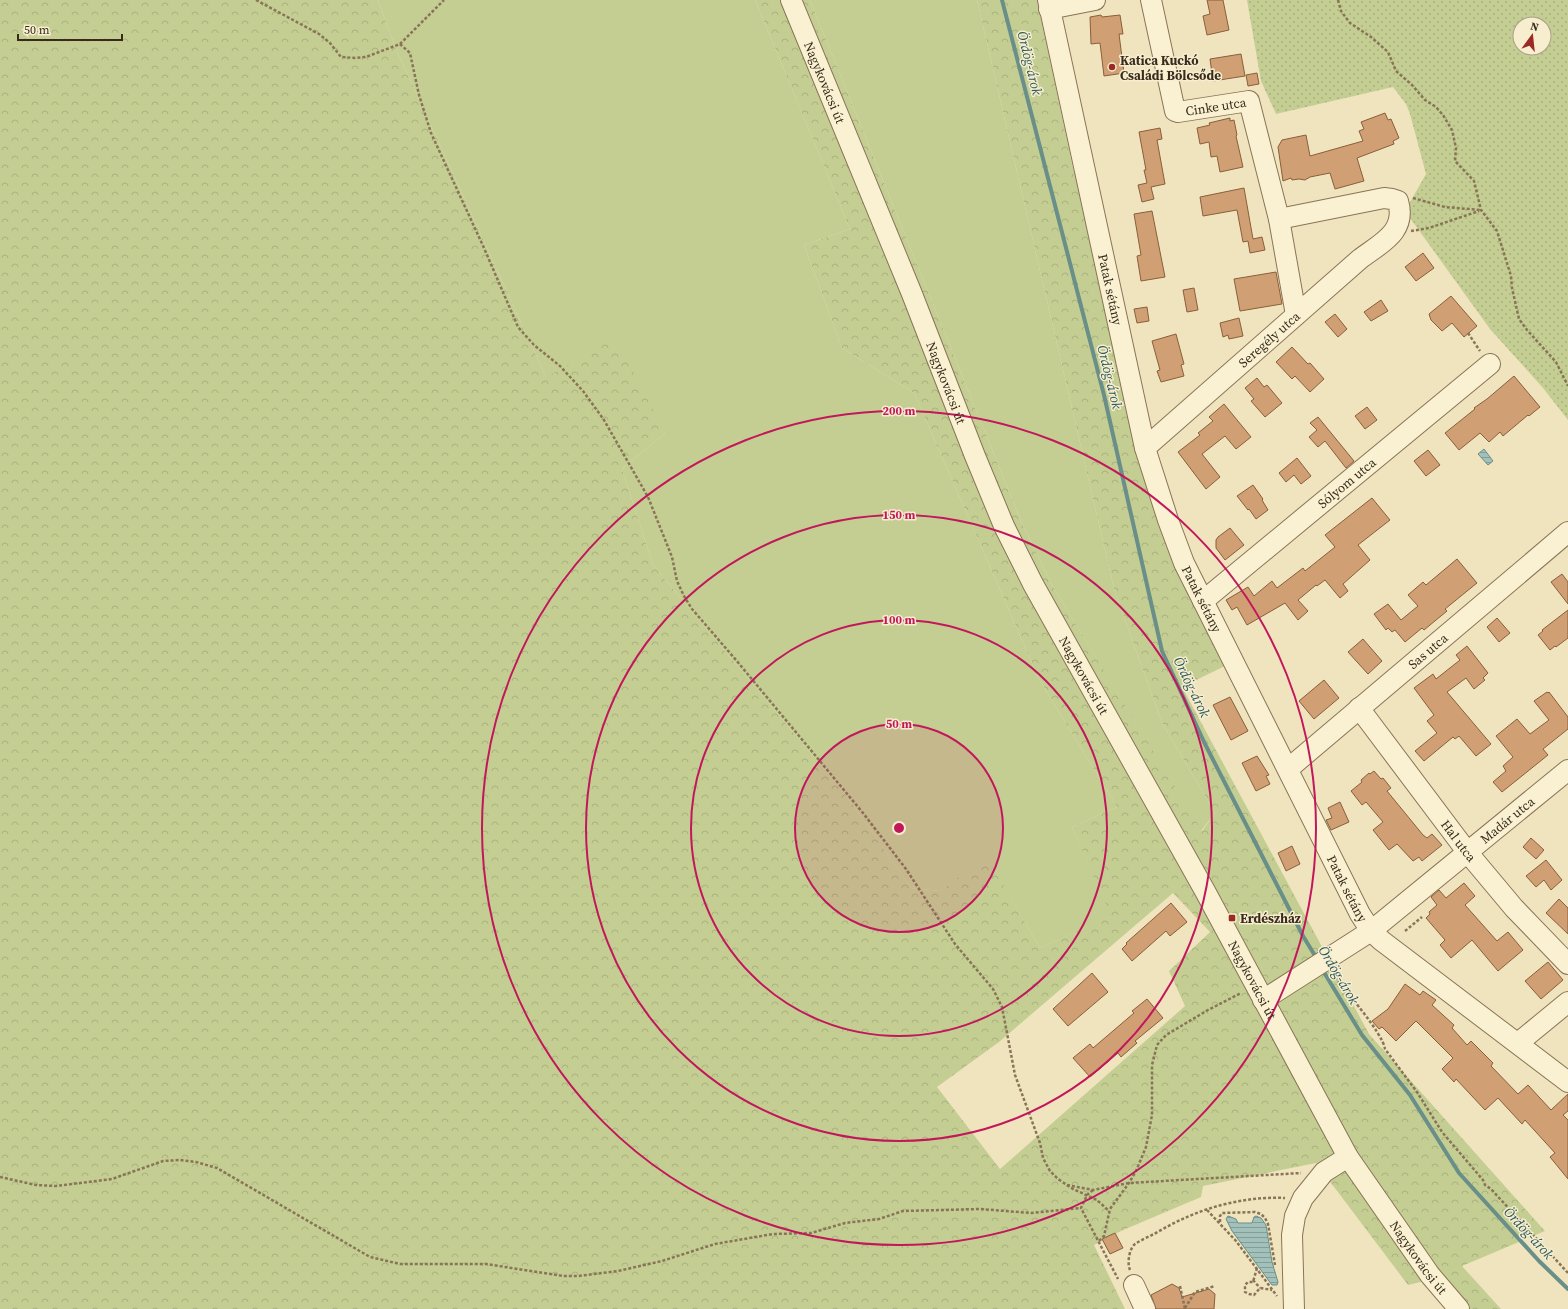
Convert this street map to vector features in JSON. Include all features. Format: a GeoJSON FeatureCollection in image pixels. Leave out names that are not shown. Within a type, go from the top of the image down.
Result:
{"type":"FeatureCollection","features":[{"type":"Feature","properties":{"kind":"street","name":"Nagykovácsi út"},"geometry":{"type":"LineString","coordinates":[[791,0],[912,294],[1004,526],[1033,584],[1204,890],[1348,1157],[1430,1275],[1459,1309]]}},
{"type":"Feature","properties":{"kind":"street"},"geometry":{"type":"LineString","coordinates":[[1048,4],[1095,0]]}},
{"type":"Feature","properties":{"kind":"street","name":"Cinke utca"},"geometry":{"type":"LineString","coordinates":[[1151,0],[1175,111],[1178,112],[1249,101],[1279,219],[1296,315]]}},
{"type":"Feature","properties":{"kind":"street","name":"Patak sétány"},"geometry":{"type":"LineString","coordinates":[[1048,4],[1145,448],[1184,563],[1360,914],[1371,931],[1568,1082]]}},
{"type":"Feature","properties":{"kind":"street"},"geometry":{"type":"LineString","coordinates":[[1279,219],[1384,198],[1398,201],[1400,210],[1395,233]]}},
{"type":"Feature","properties":{"kind":"street","name":"Seregély utca"},"geometry":{"type":"LineString","coordinates":[[1145,448],[1360,259],[1395,233]]}},
{"type":"Feature","properties":{"kind":"street","name":"Sólyom utca"},"geometry":{"type":"LineString","coordinates":[[1203,601],[1490,364]]}},
{"type":"Feature","properties":{"kind":"street","name":"Sas utca"},"geometry":{"type":"LineString","coordinates":[[1288,769],[1568,532]]}},
{"type":"Feature","properties":{"kind":"street","name":"Hal utca"},"geometry":{"type":"LineString","coordinates":[[1359,708],[1468,853],[1514,908],[1568,964]]}},
{"type":"Feature","properties":{"kind":"street","name":"Madár utca"},"geometry":{"type":"LineString","coordinates":[[1259,993],[1306,973],[1371,931],[1568,770]]}},
{"type":"Feature","properties":{"kind":"street"},"geometry":{"type":"LineString","coordinates":[[1518,1043],[1568,1002]]}},
{"type":"Feature","properties":{"kind":"street"},"geometry":{"type":"LineString","coordinates":[[1294,1306],[1292,1235],[1295,1216],[1303,1198],[1324,1172],[1348,1157]]}},
{"type":"Feature","properties":{"kind":"street"},"geometry":{"type":"LineString","coordinates":[[1127,1283],[1145,1309]]}},
{"type":"Feature","properties":{"kind":"path"},"geometry":{"type":"LineString","coordinates":[[256,0],[319,34],[330,43],[341,57],[356,58],[366,57],[400,44],[444,0]]}},
{"type":"Feature","properties":{"kind":"path"},"geometry":{"type":"LineString","coordinates":[[1338,0],[1341,11],[1350,23],[1372,37],[1388,52],[1396,71],[1412,85],[1425,100],[1436,107],[1452,130],[1456,148],[1455,161],[1474,181],[1481,210],[1498,231],[1511,276],[1512,288],[1519,319],[1556,362],[1568,386]]}},
{"type":"Feature","properties":{"kind":"path"},"geometry":{"type":"LineString","coordinates":[[400,44],[410,53],[419,95],[431,133],[484,248],[518,327],[534,345],[560,366],[582,391],[604,420],[648,498],[672,557],[677,581],[692,609],[863,813],[906,869],[955,944],[994,989],[1002,1007],[1015,1076],[1040,1143],[1043,1158],[1050,1171],[1065,1184],[1097,1200],[1109,1212]]}},
{"type":"Feature","properties":{"kind":"path"},"geometry":{"type":"LineString","coordinates":[[1384,198],[1408,196],[1445,207],[1481,210]]}},
{"type":"Feature","properties":{"kind":"path"},"geometry":{"type":"LineString","coordinates":[[1395,233],[1430,228],[1481,210]]}},
{"type":"Feature","properties":{"kind":"path"},"geometry":{"type":"LineString","coordinates":[[1468,333],[1490,364]]}},
{"type":"Feature","properties":{"kind":"path"},"geometry":{"type":"LineString","coordinates":[[1405,931],[1422,917]]}},
{"type":"Feature","properties":{"kind":"path"},"geometry":{"type":"LineString","coordinates":[[1331,956],[1340,966],[1335,977],[1371,1024],[1384,1044],[1385,1049],[1416,1092],[1442,1132],[1483,1180],[1485,1186],[1491,1189],[1568,1273]]}},
{"type":"Feature","properties":{"kind":"path"},"geometry":{"type":"LineString","coordinates":[[1098,1241],[1104,1236],[1109,1212],[1129,1183],[1140,1163],[1148,1140],[1152,1110],[1152,1065],[1157,1046],[1166,1035],[1196,1017],[1259,993]]}},
{"type":"Feature","properties":{"kind":"path"},"geometry":{"type":"LineString","coordinates":[[0,1177],[36,1185],[56,1186],[112,1179],[163,1161],[180,1160],[196,1162],[217,1168],[370,1257],[400,1264],[486,1264],[563,1276],[578,1276],[618,1271],[662,1261],[715,1244],[772,1234],[811,1234],[845,1223],[879,1219],[903,1211],[980,1209],[1031,1213],[1081,1208]]}},
{"type":"Feature","properties":{"kind":"path"},"geometry":{"type":"LineString","coordinates":[[1065,1184],[1093,1190],[1129,1183],[1324,1172]]}},
{"type":"Feature","properties":{"kind":"path"},"geometry":{"type":"LineString","coordinates":[[1081,1208],[1087,1195],[1093,1190]]}},
{"type":"Feature","properties":{"kind":"path"},"geometry":{"type":"LineString","coordinates":[[1127,1283],[1130,1255],[1134,1245],[1183,1218],[1207,1209],[1230,1203],[1267,1197],[1303,1198]]}},
{"type":"Feature","properties":{"kind":"path"},"geometry":{"type":"LineString","coordinates":[[1081,1208],[1098,1241],[1127,1283]]}},
{"type":"Feature","properties":{"kind":"path"},"geometry":{"type":"LineString","coordinates":[[1207,1209],[1220,1222],[1257,1268],[1272,1290],[1283,1301],[1294,1306]]}},
{"type":"Feature","properties":{"kind":"path"},"geometry":{"type":"LineString","coordinates":[[1220,1222],[1220,1216],[1222,1213],[1255,1212],[1261,1214],[1268,1224],[1276,1268]]}},
{"type":"Feature","properties":{"kind":"path"},"geometry":{"type":"LineString","coordinates":[[1257,1268],[1254,1280],[1245,1285],[1245,1292],[1254,1295],[1260,1288]]}},
{"type":"Feature","properties":{"kind":"path"},"geometry":{"type":"LineString","coordinates":[[1254,1280],[1260,1288],[1272,1290]]}},
{"type":"Feature","properties":{"kind":"path"},"geometry":{"type":"LineString","coordinates":[[1180,1286],[1185,1309]]}},
{"type":"Feature","properties":{"kind":"path"},"geometry":{"type":"LineString","coordinates":[[1185,1309],[1195,1292],[1215,1286]]}},
{"type":"Feature","properties":{"kind":"green space"},"geometry":{"type":"Polygon","coordinates":[[[0,0],[378,0],[396,49],[546,377],[616,338],[665,433],[622,469],[653,565],[845,794],[911,888],[941,891],[986,855],[1040,948],[1111,916],[1072,827],[1117,807],[1039,679],[914,393],[842,348],[804,245],[850,229],[755,0],[810,0],[1021,521],[1052,585],[1202,831],[1215,813],[1162,723],[1114,589],[977,0],[1037,0],[1073,168],[1180,580],[1231,663],[1182,687],[1369,1034],[1545,1231],[1462,1266],[1501,1309],[1469,1309],[1441,1277],[1408,1285],[1316,1163],[1203,1186],[1201,1197],[1121,1231],[1094,1245],[1125,1309],[0,1309],[0,0]],[[1173,893],[999,1042],[937,1087],[1000,1169],[1185,1006],[1169,971],[1210,932],[1173,893]]]}},
{"type":"Feature","properties":{"kind":"green space"},"geometry":{"type":"Polygon","coordinates":[[[378,0],[755,0],[850,229],[804,245],[842,348],[914,393],[1039,679],[1117,807],[1072,827],[1112,916],[1040,948],[986,856],[941,891],[911,888],[845,794],[653,565],[622,469],[665,433],[546,377],[396,49],[378,0]]]}},
{"type":"Feature","properties":{"kind":"green space"},"geometry":{"type":"Polygon","coordinates":[[[810,0],[977,0],[1114,589],[1162,723],[1215,813],[1201,831],[1052,585],[1021,521],[810,0]]]}},
{"type":"Feature","properties":{"kind":"green space"},"geometry":{"type":"Polygon","coordinates":[[[1247,0],[1568,0],[1568,420],[1543,388],[1490,329],[1405,211],[1426,174],[1410,114],[1406,104],[1393,87],[1276,114],[1261,81],[1247,0]]]}},
{"type":"Feature","properties":{"kind":"water"},"geometry":{"type":"Polygon","coordinates":[[[1484,449],[1493,461],[1488,465],[1478,454],[1484,449]]]}},
{"type":"Feature","properties":{"kind":"water"},"geometry":{"type":"Polygon","coordinates":[[[1228,1216],[1236,1219],[1238,1223],[1252,1223],[1254,1217],[1256,1216],[1261,1218],[1266,1225],[1272,1262],[1278,1282],[1277,1285],[1272,1285],[1232,1231],[1226,1219],[1228,1216]]]}},
{"type":"Feature","properties":{"kind":"building"},"geometry":{"type":"Polygon","coordinates":[[[1207,0],[1223,0],[1229,30],[1207,35],[1203,16],[1210,14],[1207,0]]]}},
{"type":"Feature","properties":{"kind":"building"},"geometry":{"type":"Polygon","coordinates":[[[1101,15],[1102,17],[1120,15],[1123,34],[1119,34],[1124,73],[1104,76],[1100,43],[1091,44],[1090,17],[1101,15]]]}},
{"type":"Feature","properties":{"kind":"building"},"geometry":{"type":"Polygon","coordinates":[[[1241,54],[1245,76],[1213,81],[1210,59],[1241,54]]]}},
{"type":"Feature","properties":{"kind":"building"},"geometry":{"type":"Polygon","coordinates":[[[1257,73],[1259,84],[1248,86],[1246,75],[1257,73]]]}},
{"type":"Feature","properties":{"kind":"building"},"geometry":{"type":"Polygon","coordinates":[[[1385,113],[1388,120],[1391,119],[1399,138],[1393,141],[1394,144],[1357,158],[1364,181],[1335,189],[1330,173],[1310,177],[1305,180],[1292,180],[1291,178],[1283,181],[1278,147],[1282,140],[1306,135],[1310,156],[1363,141],[1359,131],[1364,129],[1361,122],[1385,113]]]}},
{"type":"Feature","properties":{"kind":"building"},"geometry":{"type":"Polygon","coordinates":[[[1230,118],[1230,121],[1234,120],[1243,167],[1220,172],[1217,156],[1211,157],[1209,142],[1200,144],[1197,128],[1210,125],[1209,123],[1230,118]]]}},
{"type":"Feature","properties":{"kind":"building"},"geometry":{"type":"Polygon","coordinates":[[[1160,128],[1162,139],[1157,140],[1165,184],[1151,187],[1154,199],[1142,202],[1138,185],[1147,183],[1139,132],[1160,128]]]}},
{"type":"Feature","properties":{"kind":"building"},"geometry":{"type":"Polygon","coordinates":[[[1244,188],[1253,239],[1262,237],[1265,250],[1250,253],[1248,241],[1243,242],[1237,210],[1203,216],[1200,197],[1244,188]]]}},
{"type":"Feature","properties":{"kind":"building"},"geometry":{"type":"Polygon","coordinates":[[[1152,211],[1165,277],[1141,281],[1137,256],[1141,255],[1134,214],[1152,211]]]}},
{"type":"Feature","properties":{"kind":"building"},"geometry":{"type":"Polygon","coordinates":[[[1423,253],[1434,268],[1416,281],[1405,267],[1423,253]]]}},
{"type":"Feature","properties":{"kind":"building"},"geometry":{"type":"Polygon","coordinates":[[[1276,272],[1282,304],[1240,311],[1234,279],[1276,272]]]}},
{"type":"Feature","properties":{"kind":"building"},"geometry":{"type":"Polygon","coordinates":[[[1194,288],[1198,310],[1187,312],[1183,290],[1194,288]]]}},
{"type":"Feature","properties":{"kind":"building"},"geometry":{"type":"Polygon","coordinates":[[[1451,296],[1477,326],[1464,337],[1452,323],[1442,331],[1431,320],[1429,314],[1451,296]]]}},
{"type":"Feature","properties":{"kind":"building"},"geometry":{"type":"Polygon","coordinates":[[[1381,300],[1388,311],[1371,321],[1364,312],[1381,300]]]}},
{"type":"Feature","properties":{"kind":"building"},"geometry":{"type":"Polygon","coordinates":[[[1147,307],[1149,321],[1137,323],[1134,309],[1147,307]]]}},
{"type":"Feature","properties":{"kind":"building"},"geometry":{"type":"Polygon","coordinates":[[[1335,314],[1347,329],[1338,337],[1325,322],[1335,314]]]}},
{"type":"Feature","properties":{"kind":"building"},"geometry":{"type":"Polygon","coordinates":[[[1239,318],[1243,336],[1229,339],[1228,335],[1223,337],[1220,323],[1239,318]]]}},
{"type":"Feature","properties":{"kind":"building"},"geometry":{"type":"Polygon","coordinates":[[[1176,334],[1184,364],[1181,365],[1184,376],[1161,382],[1157,371],[1160,370],[1152,341],[1176,334]]]}},
{"type":"Feature","properties":{"kind":"building"},"geometry":{"type":"Polygon","coordinates":[[[1292,347],[1308,364],[1310,363],[1324,379],[1310,392],[1295,376],[1292,379],[1276,362],[1292,347]]]}},
{"type":"Feature","properties":{"kind":"building"},"geometry":{"type":"Polygon","coordinates":[[[1514,376],[1540,407],[1503,436],[1500,432],[1489,442],[1480,433],[1459,450],[1445,433],[1514,376]]]}},
{"type":"Feature","properties":{"kind":"building"},"geometry":{"type":"Polygon","coordinates":[[[1257,378],[1264,387],[1267,385],[1282,403],[1265,417],[1251,401],[1254,399],[1245,388],[1257,378]]]}},
{"type":"Feature","properties":{"kind":"building"},"geometry":{"type":"Polygon","coordinates":[[[1224,404],[1251,437],[1236,449],[1225,436],[1202,454],[1220,477],[1206,489],[1178,452],[1200,435],[1198,433],[1213,421],[1209,417],[1224,404]]]}},
{"type":"Feature","properties":{"kind":"building"},"geometry":{"type":"Polygon","coordinates":[[[1367,407],[1377,420],[1365,429],[1355,416],[1367,407]]]}},
{"type":"Feature","properties":{"kind":"building"},"geometry":{"type":"Polygon","coordinates":[[[1318,417],[1354,461],[1346,468],[1325,441],[1318,447],[1309,437],[1317,430],[1310,423],[1318,417]]]}},
{"type":"Feature","properties":{"kind":"building"},"geometry":{"type":"Polygon","coordinates":[[[1428,450],[1440,465],[1426,476],[1414,461],[1428,450]]]}},
{"type":"Feature","properties":{"kind":"building"},"geometry":{"type":"Polygon","coordinates":[[[1297,458],[1311,476],[1301,484],[1294,475],[1286,482],[1279,473],[1297,458]]]}},
{"type":"Feature","properties":{"kind":"building"},"geometry":{"type":"Polygon","coordinates":[[[1253,485],[1263,499],[1262,500],[1268,510],[1256,519],[1237,496],[1253,485]]]}},
{"type":"Feature","properties":{"kind":"building"},"geometry":{"type":"Polygon","coordinates":[[[1372,498],[1390,520],[1358,545],[1370,560],[1343,584],[1348,591],[1340,598],[1325,580],[1317,586],[1316,585],[1298,600],[1308,611],[1298,620],[1285,603],[1247,625],[1237,607],[1232,610],[1226,600],[1248,587],[1254,596],[1272,581],[1277,588],[1303,568],[1305,571],[1335,547],[1325,535],[1372,498]]]}},
{"type":"Feature","properties":{"kind":"building"},"geometry":{"type":"Polygon","coordinates":[[[1230,528],[1244,545],[1225,560],[1216,548],[1216,540],[1230,528]]]}},
{"type":"Feature","properties":{"kind":"building"},"geometry":{"type":"Polygon","coordinates":[[[1457,559],[1477,583],[1445,609],[1447,611],[1424,630],[1422,628],[1405,642],[1395,630],[1392,632],[1388,628],[1386,630],[1374,614],[1388,604],[1401,620],[1418,606],[1408,595],[1423,582],[1426,585],[1457,559]]]}},
{"type":"Feature","properties":{"kind":"building"},"geometry":{"type":"Polygon","coordinates":[[[1562,574],[1568,582],[1568,604],[1551,582],[1562,574]]]}},
{"type":"Feature","properties":{"kind":"building"},"geometry":{"type":"Polygon","coordinates":[[[1568,610],[1568,638],[1550,650],[1538,635],[1543,631],[1542,630],[1568,610]]]}},
{"type":"Feature","properties":{"kind":"building"},"geometry":{"type":"Polygon","coordinates":[[[1497,618],[1510,633],[1499,642],[1487,627],[1497,618]]]}},
{"type":"Feature","properties":{"kind":"building"},"geometry":{"type":"Polygon","coordinates":[[[1363,639],[1382,661],[1368,674],[1348,652],[1363,639]]]}},
{"type":"Feature","properties":{"kind":"building"},"geometry":{"type":"Polygon","coordinates":[[[1467,646],[1488,673],[1483,678],[1485,680],[1474,689],[1466,678],[1447,692],[1491,744],[1476,756],[1459,736],[1455,739],[1453,737],[1424,761],[1415,751],[1437,733],[1427,721],[1434,715],[1414,688],[1433,674],[1436,679],[1460,660],[1456,655],[1467,646]]]}},
{"type":"Feature","properties":{"kind":"building"},"geometry":{"type":"Polygon","coordinates":[[[1324,680],[1339,698],[1314,719],[1299,701],[1324,680]]]}},
{"type":"Feature","properties":{"kind":"building"},"geometry":{"type":"Polygon","coordinates":[[[1549,692],[1568,717],[1568,729],[1543,749],[1548,755],[1502,792],[1493,782],[1506,771],[1503,766],[1513,757],[1496,736],[1517,719],[1530,734],[1549,720],[1534,701],[1549,692]]]}},
{"type":"Feature","properties":{"kind":"building"},"geometry":{"type":"Polygon","coordinates":[[[1230,697],[1248,731],[1231,740],[1213,705],[1230,697]]]}},
{"type":"Feature","properties":{"kind":"building"},"geometry":{"type":"Polygon","coordinates":[[[1257,756],[1269,775],[1266,776],[1270,784],[1256,791],[1242,763],[1257,756]]]}},
{"type":"Feature","properties":{"kind":"building"},"geometry":{"type":"Polygon","coordinates":[[[1374,771],[1381,779],[1383,778],[1391,788],[1387,791],[1423,835],[1427,838],[1432,834],[1442,845],[1422,861],[1419,857],[1413,861],[1397,844],[1389,850],[1373,830],[1383,822],[1366,802],[1362,805],[1351,791],[1362,782],[1361,780],[1369,773],[1370,774],[1374,771]]]}},
{"type":"Feature","properties":{"kind":"building"},"geometry":{"type":"Polygon","coordinates":[[[1340,802],[1349,822],[1331,830],[1326,820],[1332,818],[1328,808],[1340,802]]]}},
{"type":"Feature","properties":{"kind":"building"},"geometry":{"type":"Polygon","coordinates":[[[1531,838],[1544,850],[1536,859],[1523,847],[1531,838]]]}},
{"type":"Feature","properties":{"kind":"building"},"geometry":{"type":"Polygon","coordinates":[[[1292,846],[1300,864],[1286,871],[1278,853],[1292,846]]]}},
{"type":"Feature","properties":{"kind":"building"},"geometry":{"type":"Polygon","coordinates":[[[1546,860],[1562,880],[1551,890],[1544,880],[1536,887],[1526,876],[1546,860]]]}},
{"type":"Feature","properties":{"kind":"building"},"geometry":{"type":"Polygon","coordinates":[[[1464,883],[1475,896],[1465,905],[1497,941],[1508,932],[1523,950],[1498,971],[1472,940],[1451,958],[1440,945],[1445,940],[1426,918],[1430,914],[1429,912],[1437,905],[1431,897],[1439,890],[1446,898],[1464,883]]]}},
{"type":"Feature","properties":{"kind":"building"},"geometry":{"type":"Polygon","coordinates":[[[1559,899],[1568,908],[1568,934],[1546,913],[1559,899]]]}},
{"type":"Feature","properties":{"kind":"building"},"geometry":{"type":"Polygon","coordinates":[[[1171,903],[1187,922],[1170,936],[1166,931],[1132,961],[1122,949],[1127,944],[1126,943],[1171,903]]]}},
{"type":"Feature","properties":{"kind":"building"},"geometry":{"type":"Polygon","coordinates":[[[1548,962],[1563,980],[1541,999],[1525,981],[1548,962]]]}},
{"type":"Feature","properties":{"kind":"building"},"geometry":{"type":"Polygon","coordinates":[[[1092,973],[1108,992],[1068,1026],[1053,1009],[1092,973]]]}},
{"type":"Feature","properties":{"kind":"building"},"geometry":{"type":"Polygon","coordinates":[[[1405,984],[1420,995],[1423,991],[1436,1000],[1432,1005],[1454,1025],[1452,1028],[1467,1045],[1471,1041],[1493,1063],[1491,1066],[1518,1094],[1528,1085],[1551,1110],[1568,1094],[1568,1111],[1563,1115],[1568,1120],[1568,1179],[1550,1157],[1555,1153],[1525,1120],[1522,1124],[1498,1098],[1485,1110],[1456,1079],[1454,1082],[1442,1069],[1453,1058],[1416,1021],[1396,1041],[1382,1027],[1379,1029],[1372,1021],[1388,1009],[1405,984]]]}},
{"type":"Feature","properties":{"kind":"building"},"geometry":{"type":"Polygon","coordinates":[[[1147,999],[1163,1018],[1135,1041],[1137,1043],[1121,1057],[1118,1053],[1090,1077],[1073,1058],[1090,1044],[1093,1048],[1134,1013],[1132,1011],[1147,999]]]}},
{"type":"Feature","properties":{"kind":"building"},"geometry":{"type":"Polygon","coordinates":[[[1115,1233],[1123,1248],[1110,1254],[1102,1239],[1115,1233]]]}},
{"type":"Feature","properties":{"kind":"building"},"geometry":{"type":"Polygon","coordinates":[[[1172,1284],[1179,1288],[1182,1297],[1209,1289],[1215,1294],[1214,1309],[1156,1309],[1151,1295],[1172,1284]]]}},
{"type":"Feature","properties":{"kind":"waterway","name":"Ördög-árok"},"geometry":{"type":"LineString","coordinates":[[1002,0],[1104,395],[1162,651],[1205,744],[1303,936],[1317,959]]}},
{"type":"Feature","properties":{"kind":"waterway","name":"Ördög-árok"},"geometry":{"type":"LineString","coordinates":[[1322,969],[1362,1035],[1410,1095],[1459,1173],[1539,1261],[1568,1289]]}},
{"type":"Feature","properties":{"kind":"place","name":"Katica Kuckó Családi Bölcsőde"},"geometry":{"type":"Point","coordinates":[1112,67]}},
{"type":"Feature","properties":{"kind":"place","name":"Erdészház"},"geometry":{"type":"Point","coordinates":[1232,918]}}]}
